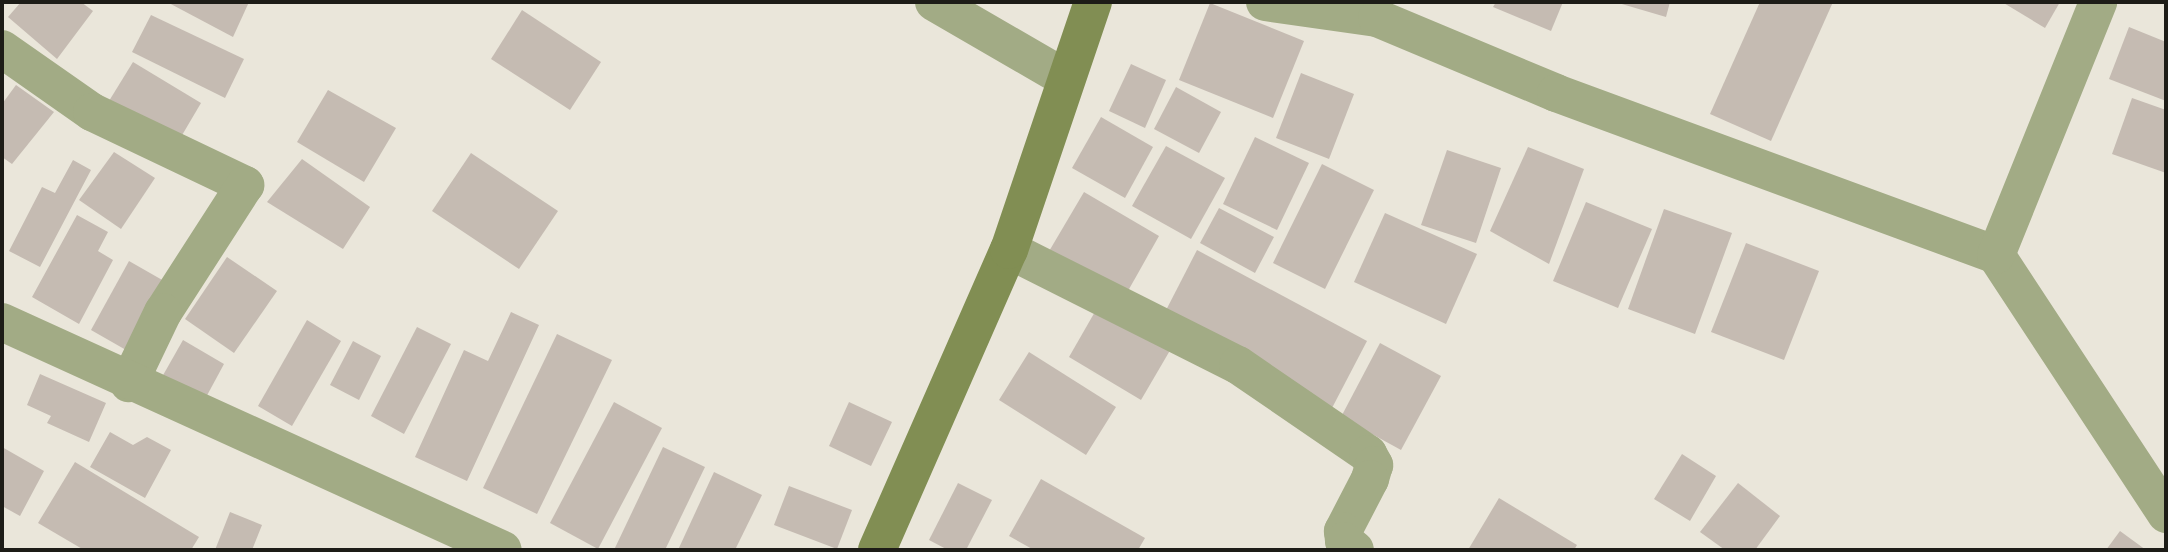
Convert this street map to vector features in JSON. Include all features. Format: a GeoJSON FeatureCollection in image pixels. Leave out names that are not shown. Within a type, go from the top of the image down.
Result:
{"type":"FeatureCollection","features":[{"type":"Feature","properties":{"kind":"main road"},"geometry":{"type":"LineString","coordinates":[[877,550],[1009,250],[1065,78],[1093,2]]}},
{"type":"Feature","properties":{"kind":"street"},"geometry":{"type":"LineString","coordinates":[[934,2],[1065,78]]}},
{"type":"Feature","properties":{"kind":"street"},"geometry":{"type":"LineString","coordinates":[[1265,2],[1377,18],[1608,113],[1996,255],[2166,514]]}},
{"type":"Feature","properties":{"kind":"street"},"geometry":{"type":"LineString","coordinates":[[1996,255],[2098,2]]}},
{"type":"Feature","properties":{"kind":"street"},"geometry":{"type":"LineString","coordinates":[[2,49],[92,112],[245,185],[163,312],[129,383]]}},
{"type":"Feature","properties":{"kind":"street"},"geometry":{"type":"LineString","coordinates":[[1009,250],[1238,365],[1368,454],[1374,465],[1370,479],[1343,531],[1345,541],[1355,550]]}},
{"type":"Feature","properties":{"kind":"street"},"geometry":{"type":"LineString","coordinates":[[5,333],[129,383],[503,550]]}},
{"type":"Feature","properties":{"kind":"building"},"geometry":{"type":"Polygon","coordinates":[[[21,2],[81,2],[93,11],[57,59],[8,17],[21,2]]]}},
{"type":"Feature","properties":{"kind":"building"},"geometry":{"type":"Polygon","coordinates":[[[167,2],[249,2],[233,37],[167,2]]]}},
{"type":"Feature","properties":{"kind":"building"},"geometry":{"type":"Polygon","coordinates":[[[1496,2],[1563,2],[1551,31],[1493,7],[1496,2]]]}},
{"type":"Feature","properties":{"kind":"building"},"geometry":{"type":"Polygon","coordinates":[[[1615,2],[1670,2],[1666,17],[1615,2]]]}},
{"type":"Feature","properties":{"kind":"building"},"geometry":{"type":"Polygon","coordinates":[[[1760,2],[1833,2],[1771,141],[1710,114],[1760,2]]]}},
{"type":"Feature","properties":{"kind":"building"},"geometry":{"type":"Polygon","coordinates":[[[2002,2],[2060,2],[2045,28],[2002,2]]]}},
{"type":"Feature","properties":{"kind":"building"},"geometry":{"type":"Polygon","coordinates":[[[1210,3],[1304,41],[1273,118],[1179,80],[1210,3]]]}},
{"type":"Feature","properties":{"kind":"building"},"geometry":{"type":"Polygon","coordinates":[[[522,10],[601,62],[570,110],[491,59],[522,10]]]}},
{"type":"Feature","properties":{"kind":"building"},"geometry":{"type":"Polygon","coordinates":[[[151,15],[244,59],[225,98],[132,52],[151,15]]]}},
{"type":"Feature","properties":{"kind":"building"},"geometry":{"type":"Polygon","coordinates":[[[2129,27],[2166,42],[2166,101],[2109,79],[2129,27]]]}},
{"type":"Feature","properties":{"kind":"building"},"geometry":{"type":"Polygon","coordinates":[[[133,62],[201,103],[178,142],[109,101],[133,62]]]}},
{"type":"Feature","properties":{"kind":"building"},"geometry":{"type":"Polygon","coordinates":[[[1131,64],[1166,80],[1145,128],[1109,111],[1131,64]]]}},
{"type":"Feature","properties":{"kind":"building"},"geometry":{"type":"Polygon","coordinates":[[[1301,73],[1354,94],[1329,159],[1276,138],[1301,73]]]}},
{"type":"Feature","properties":{"kind":"building"},"geometry":{"type":"Polygon","coordinates":[[[16,85],[54,112],[12,164],[2,157],[2,104],[16,85]]]}},
{"type":"Feature","properties":{"kind":"building"},"geometry":{"type":"Polygon","coordinates":[[[1176,87],[1221,112],[1199,153],[1154,129],[1176,87]]]}},
{"type":"Feature","properties":{"kind":"building"},"geometry":{"type":"Polygon","coordinates":[[[328,90],[396,128],[364,182],[297,142],[328,90]]]}},
{"type":"Feature","properties":{"kind":"building"},"geometry":{"type":"Polygon","coordinates":[[[2132,98],[2166,110],[2166,173],[2112,154],[2132,98]]]}},
{"type":"Feature","properties":{"kind":"building"},"geometry":{"type":"Polygon","coordinates":[[[1101,117],[1153,147],[1125,198],[1072,168],[1101,117]]]}},
{"type":"Feature","properties":{"kind":"building"},"geometry":{"type":"Polygon","coordinates":[[[1255,137],[1309,163],[1277,230],[1223,204],[1255,137]]]}},
{"type":"Feature","properties":{"kind":"building"},"geometry":{"type":"Polygon","coordinates":[[[1166,146],[1225,178],[1191,239],[1132,206],[1166,146]]]}},
{"type":"Feature","properties":{"kind":"building"},"geometry":{"type":"Polygon","coordinates":[[[1528,147],[1584,169],[1549,264],[1490,231],[1528,147]]]}},
{"type":"Feature","properties":{"kind":"building"},"geometry":{"type":"Polygon","coordinates":[[[1447,150],[1501,168],[1476,243],[1421,225],[1447,150]]]}},
{"type":"Feature","properties":{"kind":"building"},"geometry":{"type":"Polygon","coordinates":[[[114,152],[155,178],[121,229],[79,200],[114,152]]]}},
{"type":"Feature","properties":{"kind":"building"},"geometry":{"type":"Polygon","coordinates":[[[471,153],[558,211],[519,269],[432,211],[471,153]]]}},
{"type":"Feature","properties":{"kind":"building"},"geometry":{"type":"Polygon","coordinates":[[[302,159],[370,207],[343,249],[267,202],[302,159]]]}},
{"type":"Feature","properties":{"kind":"building"},"geometry":{"type":"Polygon","coordinates":[[[73,160],[91,170],[40,267],[9,251],[42,187],[55,193],[73,160]]]}},
{"type":"Feature","properties":{"kind":"building"},"geometry":{"type":"Polygon","coordinates":[[[1322,164],[1374,190],[1325,289],[1273,263],[1322,164]]]}},
{"type":"Feature","properties":{"kind":"building"},"geometry":{"type":"Polygon","coordinates":[[[1084,192],[1159,236],[1124,298],[1048,253],[1084,192]]]}},
{"type":"Feature","properties":{"kind":"building"},"geometry":{"type":"Polygon","coordinates":[[[1586,202],[1652,229],[1618,308],[1553,281],[1586,202]]]}},
{"type":"Feature","properties":{"kind":"building"},"geometry":{"type":"Polygon","coordinates":[[[1219,208],[1274,237],[1255,273],[1200,243],[1219,208]]]}},
{"type":"Feature","properties":{"kind":"building"},"geometry":{"type":"Polygon","coordinates":[[[1664,209],[1732,233],[1695,334],[1628,309],[1664,209]]]}},
{"type":"Feature","properties":{"kind":"building"},"geometry":{"type":"Polygon","coordinates":[[[1385,213],[1477,254],[1446,324],[1354,282],[1385,213]]]}},
{"type":"Feature","properties":{"kind":"building"},"geometry":{"type":"Polygon","coordinates":[[[77,215],[108,232],[98,251],[113,260],[79,324],[32,297],[77,215]]]}},
{"type":"Feature","properties":{"kind":"building"},"geometry":{"type":"Polygon","coordinates":[[[1746,243],[1819,271],[1784,360],[1711,332],[1746,243]]]}},
{"type":"Feature","properties":{"kind":"building"},"geometry":{"type":"Polygon","coordinates":[[[1197,250],[1367,341],[1332,408],[1162,318],[1197,250]]]}},
{"type":"Feature","properties":{"kind":"building"},"geometry":{"type":"Polygon","coordinates":[[[227,257],[277,291],[234,353],[185,319],[227,257]]]}},
{"type":"Feature","properties":{"kind":"building"},"geometry":{"type":"Polygon","coordinates":[[[129,261],[171,285],[133,354],[91,330],[129,261]]]}},
{"type":"Feature","properties":{"kind":"building"},"geometry":{"type":"Polygon","coordinates":[[[1100,303],[1172,347],[1141,400],[1069,357],[1100,303]]]}},
{"type":"Feature","properties":{"kind":"building"},"geometry":{"type":"Polygon","coordinates":[[[511,312],[539,325],[467,481],[415,457],[464,350],[488,361],[511,312]]]}},
{"type":"Feature","properties":{"kind":"building"},"geometry":{"type":"Polygon","coordinates":[[[307,320],[341,341],[292,426],[258,406],[307,320]]]}},
{"type":"Feature","properties":{"kind":"building"},"geometry":{"type":"Polygon","coordinates":[[[417,327],[451,344],[404,434],[371,416],[417,327]]]}},
{"type":"Feature","properties":{"kind":"building"},"geometry":{"type":"Polygon","coordinates":[[[557,334],[612,360],[537,514],[483,488],[557,334]]]}},
{"type":"Feature","properties":{"kind":"building"},"geometry":{"type":"Polygon","coordinates":[[[183,340],[224,364],[204,401],[162,377],[183,340]]]}},
{"type":"Feature","properties":{"kind":"building"},"geometry":{"type":"Polygon","coordinates":[[[353,341],[381,356],[359,400],[330,385],[353,341]]]}},
{"type":"Feature","properties":{"kind":"building"},"geometry":{"type":"Polygon","coordinates":[[[1380,343],[1441,376],[1401,450],[1341,417],[1380,343]]]}},
{"type":"Feature","properties":{"kind":"building"},"geometry":{"type":"Polygon","coordinates":[[[1029,352],[1116,407],[1086,455],[999,400],[1029,352]]]}},
{"type":"Feature","properties":{"kind":"building"},"geometry":{"type":"Polygon","coordinates":[[[40,374],[106,403],[89,442],[47,423],[51,416],[27,405],[40,374]]]}},
{"type":"Feature","properties":{"kind":"building"},"geometry":{"type":"Polygon","coordinates":[[[614,402],[662,428],[598,549],[550,523],[614,402]]]}},
{"type":"Feature","properties":{"kind":"building"},"geometry":{"type":"Polygon","coordinates":[[[849,402],[892,422],[871,466],[829,446],[849,402]]]}},
{"type":"Feature","properties":{"kind":"building"},"geometry":{"type":"Polygon","coordinates":[[[110,432],[133,445],[147,437],[171,450],[145,498],[90,467],[110,432]]]}},
{"type":"Feature","properties":{"kind":"building"},"geometry":{"type":"Polygon","coordinates":[[[2,447],[44,471],[20,516],[2,506],[2,447]]]}},
{"type":"Feature","properties":{"kind":"building"},"geometry":{"type":"Polygon","coordinates":[[[663,447],[705,467],[665,550],[614,550],[663,447]]]}},
{"type":"Feature","properties":{"kind":"building"},"geometry":{"type":"Polygon","coordinates":[[[1682,454],[1716,476],[1690,521],[1654,499],[1682,454]]]}},
{"type":"Feature","properties":{"kind":"building"},"geometry":{"type":"Polygon","coordinates":[[[75,462],[199,537],[191,550],[84,550],[38,523],[75,462]]]}},
{"type":"Feature","properties":{"kind":"building"},"geometry":{"type":"Polygon","coordinates":[[[714,472],[762,495],[735,550],[678,550],[714,472]]]}},
{"type":"Feature","properties":{"kind":"building"},"geometry":{"type":"Polygon","coordinates":[[[1041,479],[1145,538],[1138,550],[1034,550],[1009,536],[1041,479]]]}},
{"type":"Feature","properties":{"kind":"building"},"geometry":{"type":"Polygon","coordinates":[[[958,483],[992,500],[966,550],[948,550],[929,540],[958,483]]]}},
{"type":"Feature","properties":{"kind":"building"},"geometry":{"type":"Polygon","coordinates":[[[1738,483],[1780,516],[1755,550],[1725,550],[1700,532],[1738,483]]]}},
{"type":"Feature","properties":{"kind":"building"},"geometry":{"type":"Polygon","coordinates":[[[789,486],[852,510],[837,549],[774,525],[789,486]]]}},
{"type":"Feature","properties":{"kind":"building"},"geometry":{"type":"Polygon","coordinates":[[[1499,498],[1577,545],[1574,550],[1468,550],[1499,498]]]}},
{"type":"Feature","properties":{"kind":"building"},"geometry":{"type":"Polygon","coordinates":[[[230,512],[262,525],[252,550],[215,550],[230,512]]]}},
{"type":"Feature","properties":{"kind":"building"},"geometry":{"type":"Polygon","coordinates":[[[2120,531],[2146,550],[2106,550],[2120,531]]]}}]}
